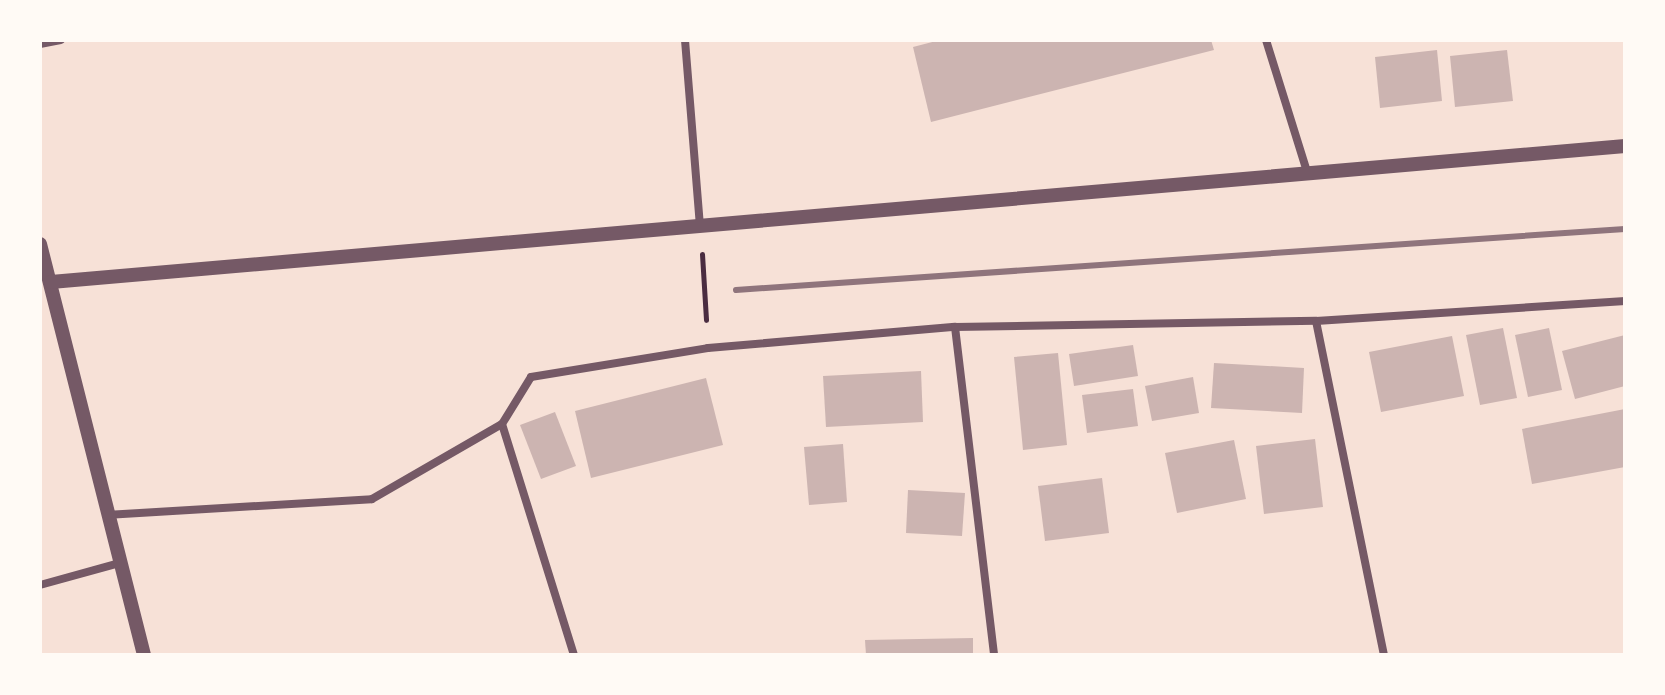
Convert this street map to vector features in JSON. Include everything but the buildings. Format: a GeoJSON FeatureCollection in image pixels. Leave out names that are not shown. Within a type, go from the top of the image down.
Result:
{"type":"FeatureCollection","features":[{"type":"Feature","properties":{"kind":"street"},"geometry":{"type":"LineString","coordinates":[[40,44],[61,40]]}},
{"type":"Feature","properties":{"kind":"street"},"geometry":{"type":"LineString","coordinates":[[685,40],[700,225]]}},
{"type":"Feature","properties":{"kind":"street"},"geometry":{"type":"LineString","coordinates":[[1266,40],[1307,172]]}},
{"type":"Feature","properties":{"kind":"street"},"geometry":{"type":"LineString","coordinates":[[51,282],[1625,146]]}},
{"type":"Feature","properties":{"kind":"street"},"geometry":{"type":"LineString","coordinates":[[40,244],[106,515],[144,655]]}},
{"type":"Feature","properties":{"kind":"street"},"geometry":{"type":"LineString","coordinates":[[106,515],[372,499],[502,424],[531,377],[708,348],[955,327],[1316,321],[1625,301]]}},
{"type":"Feature","properties":{"kind":"street"},"geometry":{"type":"LineString","coordinates":[[1316,321],[1384,655]]}},
{"type":"Feature","properties":{"kind":"street"},"geometry":{"type":"LineString","coordinates":[[955,327],[994,655]]}},
{"type":"Feature","properties":{"kind":"street"},"geometry":{"type":"LineString","coordinates":[[502,424],[574,655]]}},
{"type":"Feature","properties":{"kind":"street"},"geometry":{"type":"LineString","coordinates":[[40,585],[120,563]]}},
{"type":"Feature","properties":{"kind":"path"},"geometry":{"type":"LineString","coordinates":[[700,225],[708,348]]}},
{"type":"Feature","properties":{"kind":"railway"},"geometry":{"type":"LineString","coordinates":[[736,290],[1625,229]]}}]}
